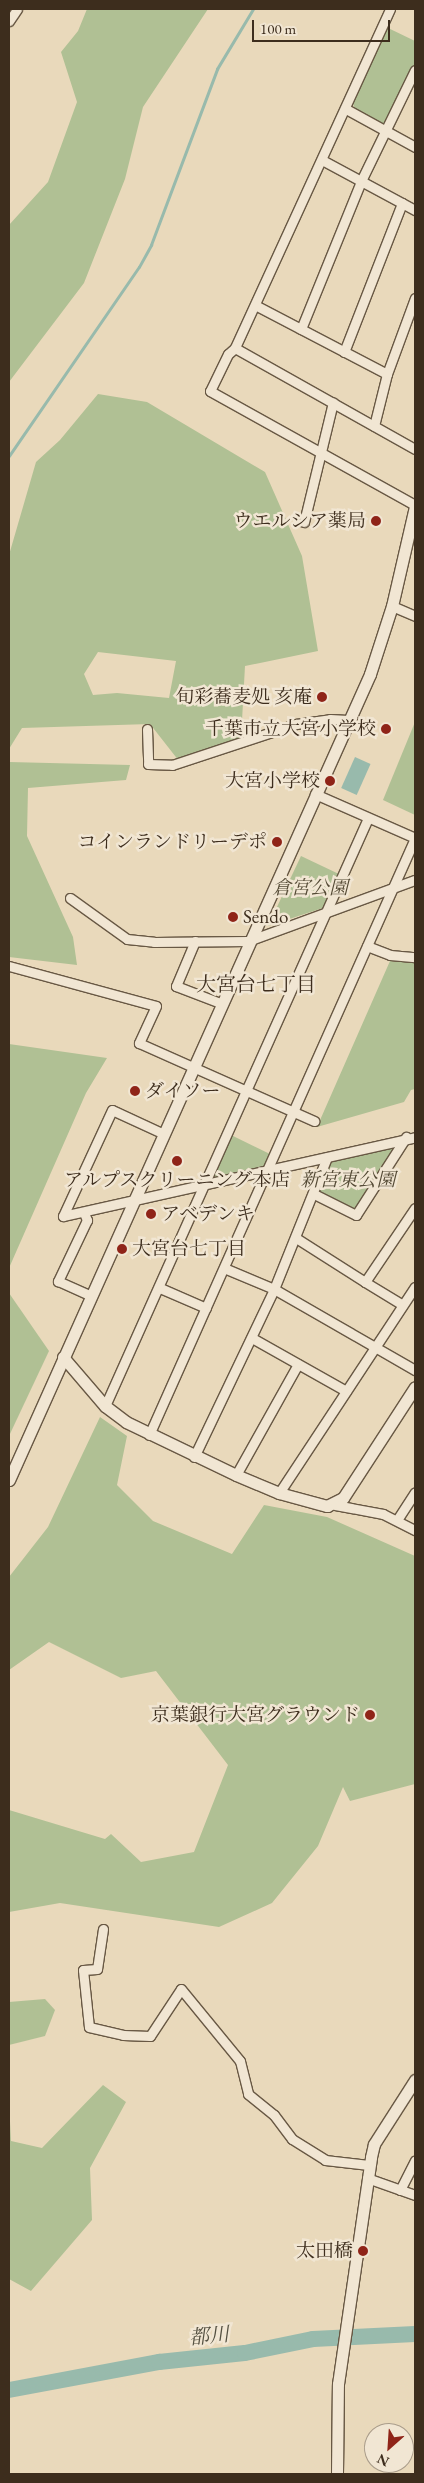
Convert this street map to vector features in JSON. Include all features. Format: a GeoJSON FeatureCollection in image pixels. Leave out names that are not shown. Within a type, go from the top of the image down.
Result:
{"type":"FeatureCollection","features":[{"type":"Feature","properties":{"kind":"street"},"geometry":{"type":"LineString","coordinates":[[9,21],[17,9]]}},
{"type":"Feature","properties":{"kind":"street"},"geometry":{"type":"LineString","coordinates":[[9,1480],[135,1201],[248,940],[370,674],[392,606],[415,506],[210,391],[228,354],[236,348],[390,9]]}},
{"type":"Feature","properties":{"kind":"street"},"geometry":{"type":"LineString","coordinates":[[301,329],[361,181],[386,131],[412,87],[415,70]]}},
{"type":"Feature","properties":{"kind":"street"},"geometry":{"type":"LineString","coordinates":[[346,108],[415,147]]}},
{"type":"Feature","properties":{"kind":"street"},"geometry":{"type":"LineString","coordinates":[[322,160],[415,210]]}},
{"type":"Feature","properties":{"kind":"street"},"geometry":{"type":"LineString","coordinates":[[344,352],[402,203]]}},
{"type":"Feature","properties":{"kind":"street"},"geometry":{"type":"LineString","coordinates":[[374,426],[387,374],[415,298]]}},
{"type":"Feature","properties":{"kind":"street"},"geometry":{"type":"LineString","coordinates":[[255,305],[387,374]]}},
{"type":"Feature","properties":{"kind":"street"},"geometry":{"type":"LineString","coordinates":[[236,348],[415,449]]}},
{"type":"Feature","properties":{"kind":"street"},"geometry":{"type":"LineString","coordinates":[[304,522],[319,452],[333,402]]}},
{"type":"Feature","properties":{"kind":"street"},"geometry":{"type":"LineString","coordinates":[[392,606],[415,616]]}},
{"type":"Feature","properties":{"kind":"street"},"geometry":{"type":"LineString","coordinates":[[147,728],[148,764],[172,765],[296,724],[330,719],[348,720]]}},
{"type":"Feature","properties":{"kind":"street"},"geometry":{"type":"LineString","coordinates":[[149,1435],[415,838],[315,794]]}},
{"type":"Feature","properties":{"kind":"street"},"geometry":{"type":"LineString","coordinates":[[106,1406],[248,1092],[368,818]]}},
{"type":"Feature","properties":{"kind":"street"},"geometry":{"type":"LineString","coordinates":[[70,898],[127,939],[248,940],[415,880]]}},
{"type":"Feature","properties":{"kind":"street"},"geometry":{"type":"LineString","coordinates":[[195,941],[176,986],[220,1003]]}},
{"type":"Feature","properties":{"kind":"street"},"geometry":{"type":"LineString","coordinates":[[367,946],[390,955],[415,957]]}},
{"type":"Feature","properties":{"kind":"street"},"geometry":{"type":"LineString","coordinates":[[9,966],[156,1006],[139,1043],[314,1122]]}},
{"type":"Feature","properties":{"kind":"street"},"geometry":{"type":"LineString","coordinates":[[164,1134],[112,1110],[63,1216],[84,1213],[266,1169],[327,1157],[412,1134]]}},
{"type":"Feature","properties":{"kind":"street"},"geometry":{"type":"LineString","coordinates":[[314,1194],[356,1215],[412,1134]]}},
{"type":"Feature","properties":{"kind":"street"},"geometry":{"type":"LineString","coordinates":[[194,1456],[274,1289],[314,1194],[327,1157]]}},
{"type":"Feature","properties":{"kind":"street"},"geometry":{"type":"LineString","coordinates":[[365,1282],[415,1208]]}},
{"type":"Feature","properties":{"kind":"street"},"geometry":{"type":"LineString","coordinates":[[84,1213],[87,1220],[58,1282],[92,1296]]}},
{"type":"Feature","properties":{"kind":"street"},"geometry":{"type":"LineString","coordinates":[[296,1238],[403,1305]]}},
{"type":"Feature","properties":{"kind":"street"},"geometry":{"type":"LineString","coordinates":[[224,1268],[274,1289],[415,1370]]}},
{"type":"Feature","properties":{"kind":"street"},"geometry":{"type":"LineString","coordinates":[[279,1493],[415,1287]]}},
{"type":"Feature","properties":{"kind":"street"},"geometry":{"type":"LineString","coordinates":[[160,1288],[206,1308]]}},
{"type":"Feature","properties":{"kind":"street"},"geometry":{"type":"LineString","coordinates":[[252,1338],[346,1391]]}},
{"type":"Feature","properties":{"kind":"street"},"geometry":{"type":"LineString","coordinates":[[64,1357],[106,1406],[149,1435],[279,1493],[327,1506],[335,1504],[384,1514],[415,1530]]}},
{"type":"Feature","properties":{"kind":"street"},"geometry":{"type":"LineString","coordinates":[[236,1475],[298,1364]]}},
{"type":"Feature","properties":{"kind":"street"},"geometry":{"type":"LineString","coordinates":[[335,1504],[342,1498],[415,1387]]}},
{"type":"Feature","properties":{"kind":"street"},"geometry":{"type":"LineString","coordinates":[[397,1520],[415,1492]]}},
{"type":"Feature","properties":{"kind":"street"},"geometry":{"type":"LineString","coordinates":[[103,1929],[97,1969],[83,1970],[89,2027],[123,2035],[150,2036],[181,1989],[240,2061],[248,2094],[274,2115],[292,2139],[325,2160],[369,2165]]}},
{"type":"Feature","properties":{"kind":"street"},"geometry":{"type":"LineString","coordinates":[[337,2474],[336,2405],[369,2165],[374,2144],[415,2080]]}},
{"type":"Feature","properties":{"kind":"street"},"geometry":{"type":"LineString","coordinates":[[400,2190],[415,2161]]}},
{"type":"Feature","properties":{"kind":"street"},"geometry":{"type":"LineString","coordinates":[[367,2178],[415,2195]]}},
{"type":"Feature","properties":{"kind":"green space"},"geometry":{"type":"Polygon","coordinates":[[[87,9],[208,9],[143,107],[125,179],[84,283],[9,382],[9,225],[48,182],[77,102],[61,52],[78,31],[87,9]]]}},
{"type":"Feature","properties":{"kind":"green space"},"geometry":{"type":"Polygon","coordinates":[[[386,27],[415,41],[415,71],[384,125],[355,109],[352,101],[386,27]]]}},
{"type":"Feature","properties":{"kind":"green space"},"geometry":{"type":"Polygon","coordinates":[[[98,394],[147,402],[265,472],[302,556],[318,651],[245,666],[241,739],[179,761],[150,724],[22,728],[9,749],[9,555],[36,462],[60,440],[98,394]],[[98,652],[84,674],[93,695],[117,693],[169,698],[176,661],[98,652]]]}},
{"type":"Feature","properties":{"kind":"green space"},"geometry":{"type":"Polygon","coordinates":[[[415,722],[415,815],[383,800],[415,722]]]}},
{"type":"Feature","properties":{"kind":"green space"},"geometry":{"type":"Polygon","coordinates":[[[9,762],[130,765],[126,780],[28,788],[27,836],[73,937],[77,965],[9,957],[9,762]]]}},
{"type":"Feature","properties":{"kind":"green space","name":"倉宮公園"},"geometry":{"type":"Polygon","coordinates":[[[301,856],[341,875],[326,907],[268,926],[301,856]]]}},
{"type":"Feature","properties":{"kind":"green space"},"geometry":{"type":"Polygon","coordinates":[[[390,961],[415,963],[415,1089],[411,1090],[404,1102],[317,1127],[390,961]]]}},
{"type":"Feature","properties":{"kind":"green space"},"geometry":{"type":"Polygon","coordinates":[[[9,1044],[107,1058],[86,1093],[9,1268],[9,1044]]]}},
{"type":"Feature","properties":{"kind":"green space"},"geometry":{"type":"Polygon","coordinates":[[[231,1135],[272,1155],[267,1166],[216,1178],[213,1174],[231,1135]]]}},
{"type":"Feature","properties":{"kind":"green space","name":"新宮東公園"},"geometry":{"type":"Polygon","coordinates":[[[395,1144],[397,1147],[355,1210],[321,1194],[320,1189],[332,1160],[395,1144]]]}},
{"type":"Feature","properties":{"kind":"green space"},"geometry":{"type":"Polygon","coordinates":[[[9,1293],[49,1351],[9,1436],[9,1293]]]}},
{"type":"Feature","properties":{"kind":"green space"},"geometry":{"type":"Polygon","coordinates":[[[100,1417],[127,1436],[117,1485],[153,1521],[232,1554],[264,1505],[327,1517],[415,1556],[415,1784],[350,1801],[343,1787],[318,1846],[272,1903],[219,1927],[60,1903],[9,1912],[9,1810],[105,1839],[111,1834],[141,1862],[194,1852],[228,1765],[156,1671],[121,1678],[49,1642],[9,1670],[9,1577],[48,1527],[100,1417]]]}},
{"type":"Feature","properties":{"kind":"green space"},"geometry":{"type":"Polygon","coordinates":[[[45,1999],[55,2010],[45,2036],[9,2045],[9,2002],[45,1999]]]}},
{"type":"Feature","properties":{"kind":"green space"},"geometry":{"type":"Polygon","coordinates":[[[103,2085],[126,2102],[90,2168],[92,2220],[31,2291],[9,2279],[9,2102],[11,2141],[42,2148],[103,2085]]]}},
{"type":"Feature","properties":{"kind":"shaded area"},"geometry":{"type":"Polygon","coordinates":[[[355,757],[371,764],[357,795],[341,788],[355,757]]]}},
{"type":"Feature","properties":{"kind":"waterway"},"geometry":{"type":"LineString","coordinates":[[9,456],[139,267],[151,245],[217,69],[253,9]]}},
{"type":"Feature","properties":{"kind":"waterway","name":"都川"},"geometry":{"type":"LineString","coordinates":[[9,2390],[159,2362],[245,2353],[313,2339],[415,2334]]}},
{"type":"Feature","properties":{"kind":"place","name":"ウエルシア薬局"},"geometry":{"type":"Point","coordinates":[376,521]}},
{"type":"Feature","properties":{"kind":"place","name":"旬彩蕎麦処 亥庵"},"geometry":{"type":"Point","coordinates":[322,697]}},
{"type":"Feature","properties":{"kind":"place","name":"千葉市立大宮小学校"},"geometry":{"type":"Point","coordinates":[386,729]}},
{"type":"Feature","properties":{"kind":"place","name":"大宮小学校"},"geometry":{"type":"Point","coordinates":[330,781]}},
{"type":"Feature","properties":{"kind":"place","name":"コインランドリーデポ"},"geometry":{"type":"Point","coordinates":[277,842]}},
{"type":"Feature","properties":{"kind":"place","name":"Sendo"},"geometry":{"type":"Point","coordinates":[233,917]}},
{"type":"Feature","properties":{"kind":"place","name":"ダイソー"},"geometry":{"type":"Point","coordinates":[135,1091]}},
{"type":"Feature","properties":{"kind":"place","name":"アルプスクリーニング本店"},"geometry":{"type":"Point","coordinates":[177,1161]}},
{"type":"Feature","properties":{"kind":"place","name":"アベデンキ"},"geometry":{"type":"Point","coordinates":[151,1214]}},
{"type":"Feature","properties":{"kind":"place","name":"大宮台七丁目"},"geometry":{"type":"Point","coordinates":[122,1249]}},
{"type":"Feature","properties":{"kind":"place","name":"京葉銀行大宮グラウンド"},"geometry":{"type":"Point","coordinates":[370,1715]}},
{"type":"Feature","properties":{"kind":"place","name":"太田橋"},"geometry":{"type":"Point","coordinates":[363,2251]}},
{"type":"Feature","properties":{"kind":"district","name":"大宮台七丁目"},"geometry":{"type":"Point","coordinates":[256,984]}}]}
